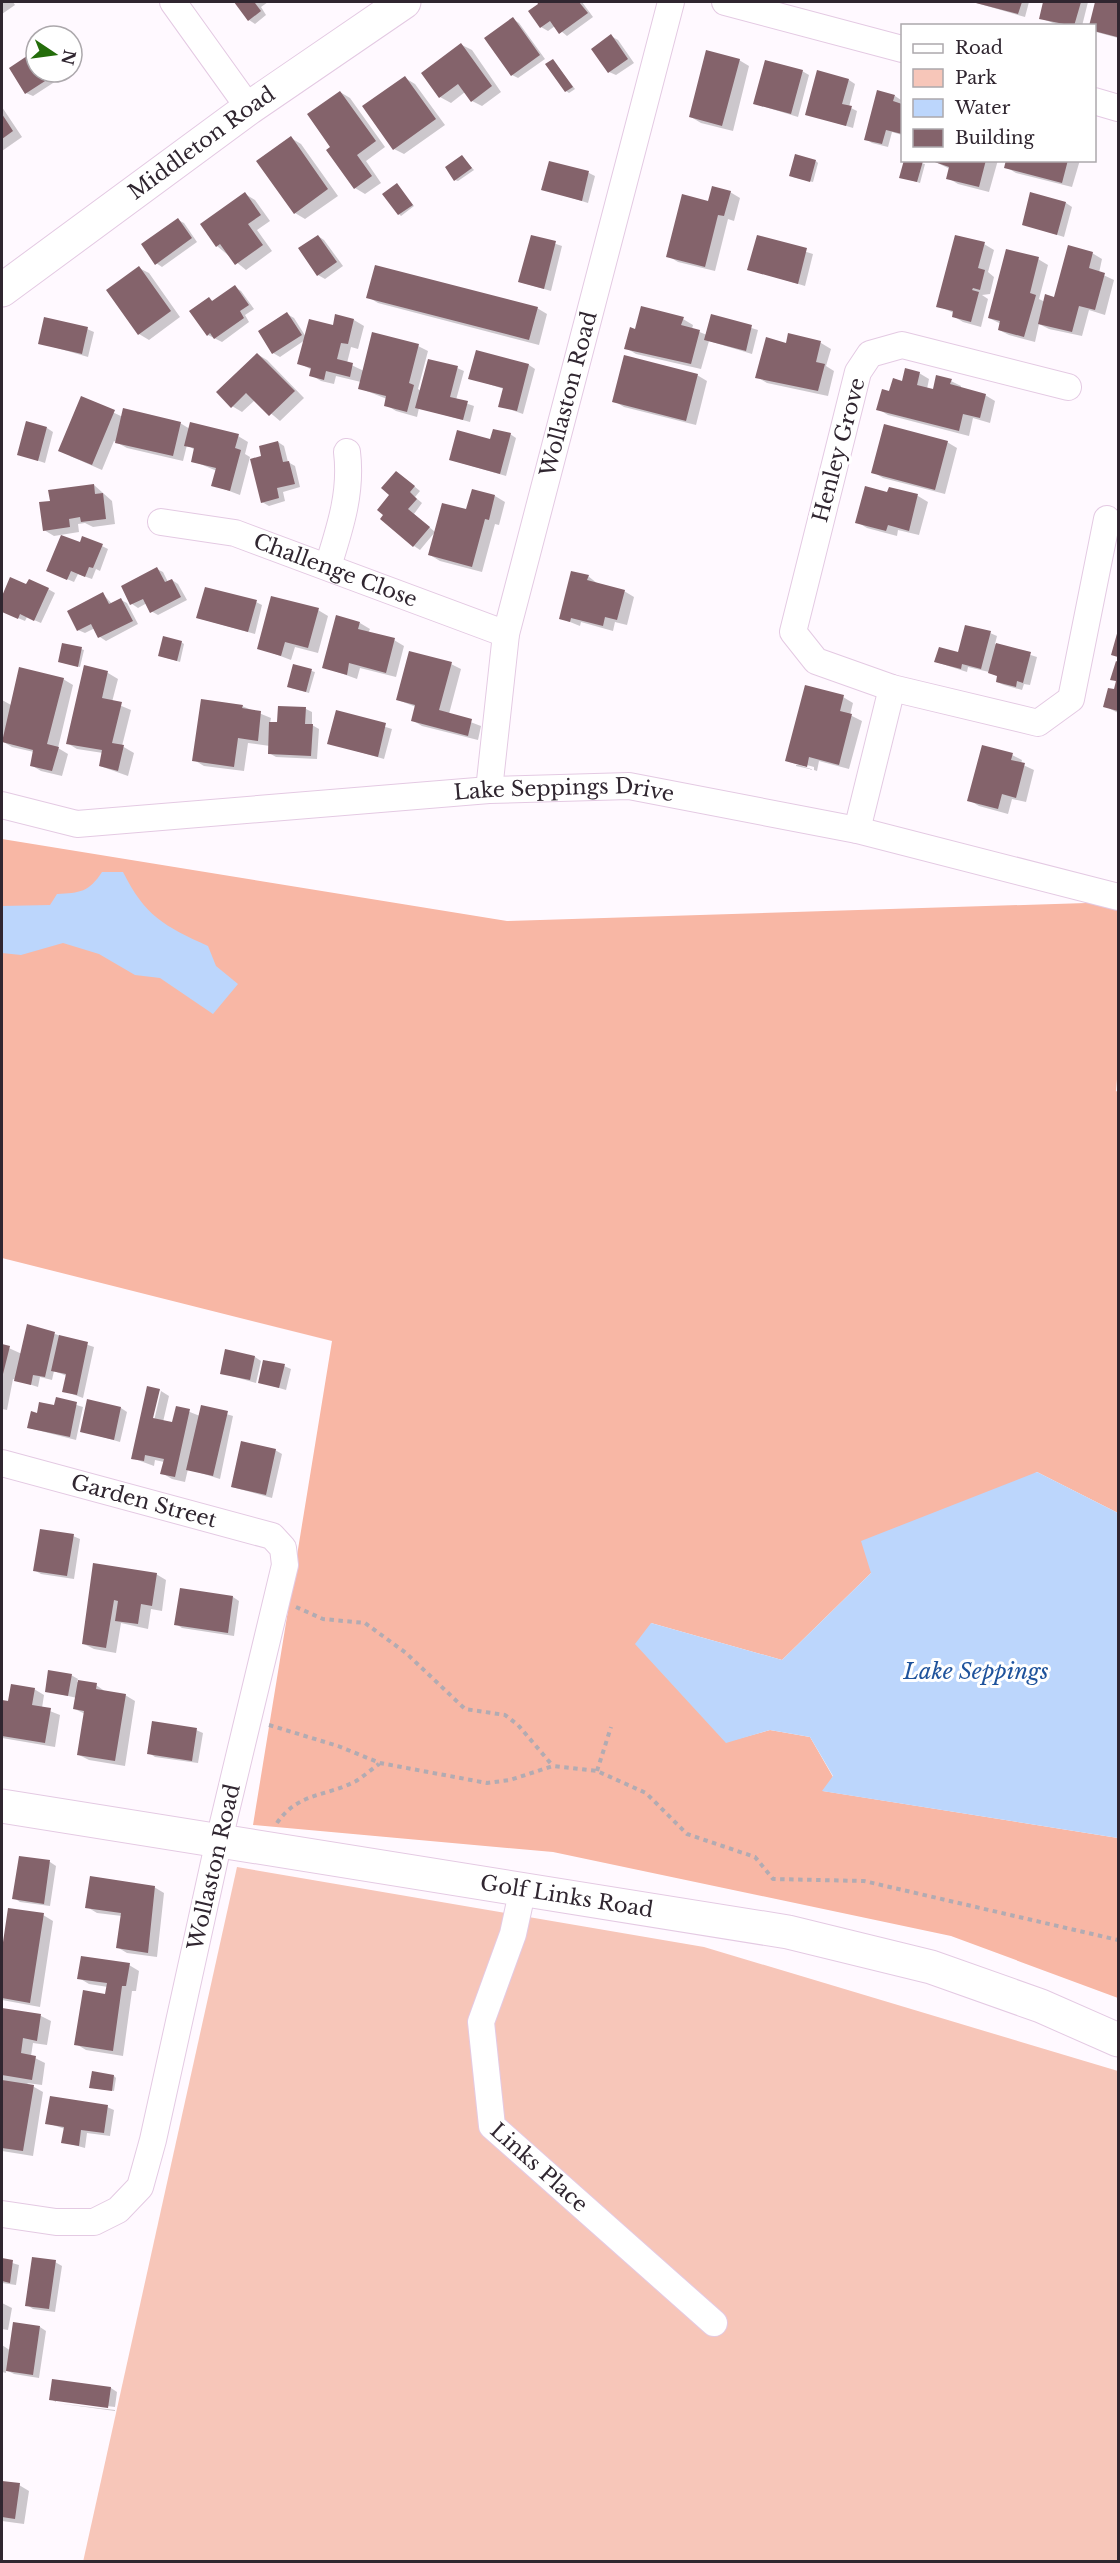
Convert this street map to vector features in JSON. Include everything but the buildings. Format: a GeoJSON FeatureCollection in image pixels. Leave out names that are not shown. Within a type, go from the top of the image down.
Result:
{"type":"FeatureCollection","features":[{"type":"Feature","properties":{"kind":"main road","name":"Middleton Road"},"geometry":{"type":"LineString","coordinates":[[2,290],[249,108],[404,2]]}},
{"type":"Feature","properties":{"kind":"main road","name":"Golf Links Road"},"geometry":{"type":"LineString","coordinates":[[2,1806],[788,1932],[931,1967],[1041,2006],[1119,2040]]}},
{"type":"Feature","properties":{"kind":"street"},"geometry":{"type":"LineString","coordinates":[[173,2],[249,108]]}},
{"type":"Feature","properties":{"kind":"street","name":"Wollaston Road"},"geometry":{"type":"LineString","coordinates":[[489,790],[506,634],[671,2]]}},
{"type":"Feature","properties":{"kind":"street"},"geometry":{"type":"LineString","coordinates":[[725,2],[901,48]]}},
{"type":"Feature","properties":{"kind":"street"},"geometry":{"type":"LineString","coordinates":[[1096,101],[1119,108]]}},
{"type":"Feature","properties":{"kind":"street","name":"Henley Grove"},"geometry":{"type":"LineString","coordinates":[[1068,387],[902,345],[870,354],[858,372],[793,632],[816,660],[892,688],[1038,723],[1071,699],[1107,519]]}},
{"type":"Feature","properties":{"kind":"street"},"geometry":{"type":"LineString","coordinates":[[328,566],[343,518],[350,477],[347,452]]}},
{"type":"Feature","properties":{"kind":"street","name":"Challenge Close"},"geometry":{"type":"LineString","coordinates":[[161,522],[235,533],[506,634]]}},
{"type":"Feature","properties":{"kind":"street"},"geometry":{"type":"LineString","coordinates":[[857,830],[892,688]]}},
{"type":"Feature","properties":{"kind":"street","name":"Lake Seppings Drive"},"geometry":{"type":"LineString","coordinates":[[2,805],[77,824],[489,790],[629,786],[857,830],[1119,897]]}},
{"type":"Feature","properties":{"kind":"street","name":"Garden Street"},"geometry":{"type":"LineString","coordinates":[[2,1463],[272,1536],[283,1548]]}},
{"type":"Feature","properties":{"kind":"street","name":"Wollaston Road"},"geometry":{"type":"LineString","coordinates":[[2,2214],[56,2222],[94,2222],[118,2210],[140,2187],[153,2140],[219,1840],[285,1565],[283,1548]]}},
{"type":"Feature","properties":{"kind":"street","name":"Links Place"},"geometry":{"type":"LineString","coordinates":[[523,1888],[513,1934],[481,2022],[492,2126],[714,2323]]}},
{"type":"Feature","properties":{"kind":"path"},"geometry":{"type":"LineString","coordinates":[[277,1598],[323,1619],[365,1623],[406,1653],[465,1709],[505,1715],[540,1748],[553,1766]]}},
{"type":"Feature","properties":{"kind":"path"},"geometry":{"type":"LineString","coordinates":[[249,1719],[338,1746],[380,1763],[488,1783],[510,1780],[553,1766],[597,1771],[646,1793],[687,1834],[755,1857],[773,1878],[864,1881],[1119,1940]]}},
{"type":"Feature","properties":{"kind":"path"},"geometry":{"type":"LineString","coordinates":[[597,1771],[611,1727]]}},
{"type":"Feature","properties":{"kind":"path"},"geometry":{"type":"LineString","coordinates":[[262,1847],[287,1808],[312,1796],[356,1781],[380,1763]]}},
{"type":"Feature","properties":{"kind":"green space"},"geometry":{"type":"Polygon","coordinates":[[[237,1867],[704,1947],[1118,2071],[1118,2561],[83,2562],[237,1867]]]}},
{"type":"Feature","properties":{"kind":"shaded area"},"geometry":{"type":"Polygon","coordinates":[[[2,839],[507,921],[1118,902],[1116,1091],[1118,1092],[1118,1513],[1037,1472],[871,1573],[782,1660],[651,1623],[726,1742],[770,1730],[810,1737],[833,1777],[823,1791],[1118,1838],[1118,1998],[951,1936],[553,1852],[253,1825],[332,1341],[2,1258],[2,839]]]}},
{"type":"Feature","properties":{"kind":"water"},"geometry":{"type":"Polygon","coordinates":[[[102,872],[123,872],[139,899],[157,918],[208,946],[216,966],[238,984],[213,1014],[160,978],[135,975],[99,954],[63,943],[21,955],[2,953],[2,906],[50,905],[57,894],[83,890],[93,884],[102,872]]]}},
{"type":"Feature","properties":{"kind":"water","name":"Lake Seppings"},"geometry":{"type":"Polygon","coordinates":[[[1037,1472],[1118,1513],[1118,1838],[822,1791],[833,1776],[810,1737],[770,1730],[726,1743],[635,1644],[651,1623],[782,1660],[871,1573],[861,1541],[1037,1472]]]}}]}
